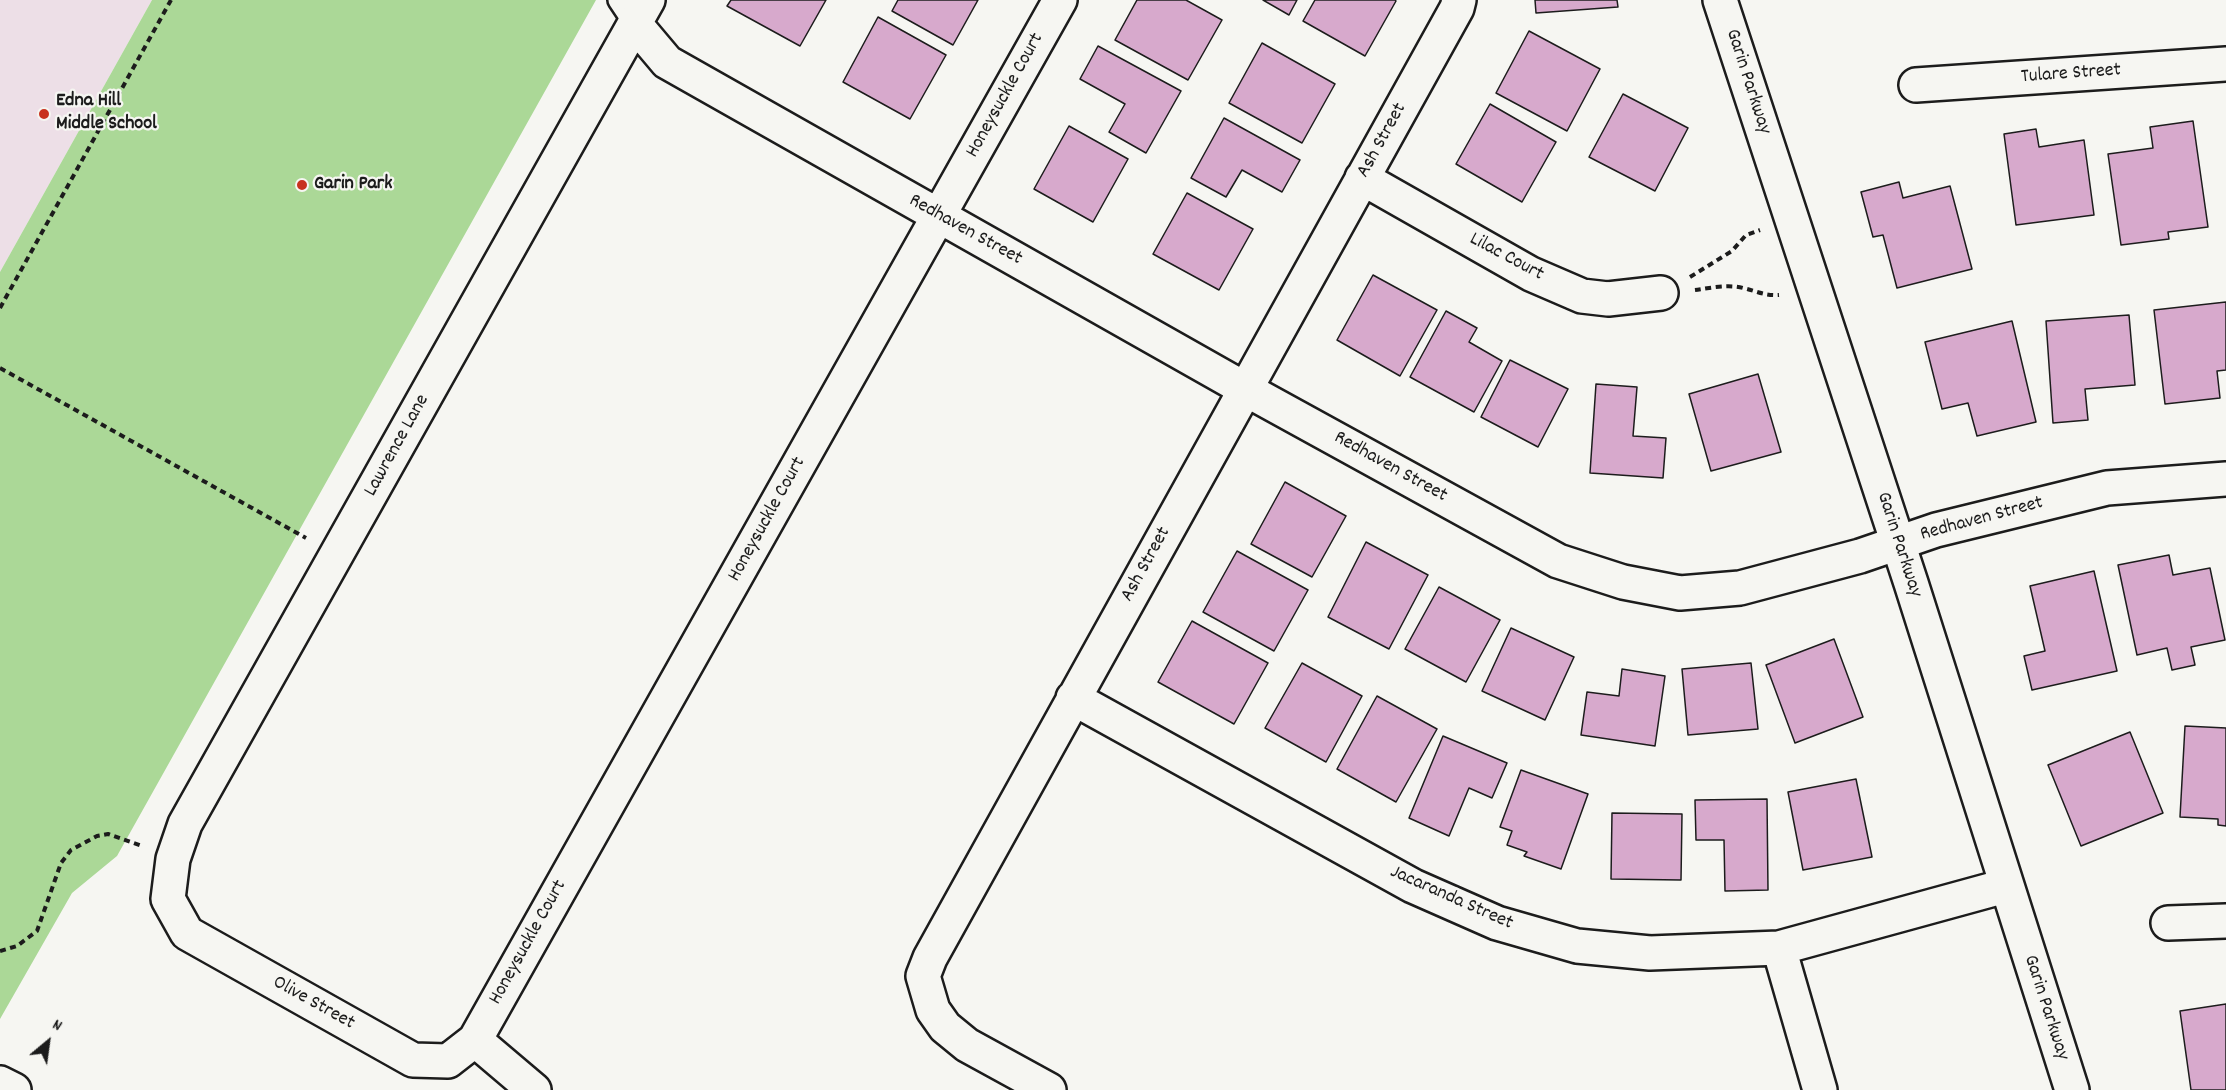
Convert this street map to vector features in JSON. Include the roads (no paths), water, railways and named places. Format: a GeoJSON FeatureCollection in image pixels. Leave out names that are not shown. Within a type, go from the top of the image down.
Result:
{"type":"FeatureCollection","features":[{"type":"Feature","properties":{"kind":"street","name":"Honeysuckle Court"},"geometry":{"type":"LineString","coordinates":[[475,1040],[1060,0]]}},
{"type":"Feature","properties":{"kind":"street","name":"Ash Street"},"geometry":{"type":"LineString","coordinates":[[1049,1090],[967,1045],[945,1027],[933,1010],[923,976],[940,935],[1457,8],[1459,0]]}},
{"type":"Feature","properties":{"kind":"street","name":"Garin Parkway"},"geometry":{"type":"LineString","coordinates":[[1720,0],[2072,1090]]}},
{"type":"Feature","properties":{"kind":"street","name":"Redhaven Street"},"geometry":{"type":"LineString","coordinates":[[634,8],[666,62],[1245,389],[1558,561],[1623,582],[1680,593],[1740,588],[1860,556],[1936,530],[2107,488],[2226,479]]}},
{"type":"Feature","properties":{"kind":"street","name":"Lawrence Lane"},"geometry":{"type":"LineString","coordinates":[[168,899],[173,859],[185,824],[337,555],[634,8]]}},
{"type":"Feature","properties":{"kind":"street","name":"Tulare Street"},"geometry":{"type":"LineString","coordinates":[[1916,85],[2226,64]]}},
{"type":"Feature","properties":{"kind":"street","name":"Lilac Court"},"geometry":{"type":"LineString","coordinates":[[1362,178],[1530,274],[1582,296],[1608,299],[1663,293]]}},
{"type":"Feature","properties":{"kind":"street","name":"Jacaranda Street"},"geometry":{"type":"LineString","coordinates":[[1073,698],[1413,886],[1497,923],[1578,946],[1650,953],[1779,948],[2005,886]]}},
{"type":"Feature","properties":{"kind":"street","name":"Olive Street"},"geometry":{"type":"LineString","coordinates":[[168,899],[187,933],[413,1060],[448,1061],[475,1040]]}},
{"type":"Feature","properties":{"kind":"street"},"geometry":{"type":"LineString","coordinates":[[2168,923],[2226,921]]}},
{"type":"Feature","properties":{"kind":"street"},"geometry":{"type":"LineString","coordinates":[[1779,948],[1820,1090]]}},
{"type":"Feature","properties":{"kind":"street"},"geometry":{"type":"LineString","coordinates":[[475,1040],[534,1090]]}},
{"type":"Feature","properties":{"kind":"street"},"geometry":{"type":"LineString","coordinates":[[0,1083],[14,1090]]}},
{"type":"Feature","properties":{"kind":"place","name":"Edna Hill Middle School"},"geometry":{"type":"Point","coordinates":[44,114]}},
{"type":"Feature","properties":{"kind":"place","name":"Garin Park"},"geometry":{"type":"Point","coordinates":[302,185]}}]}
